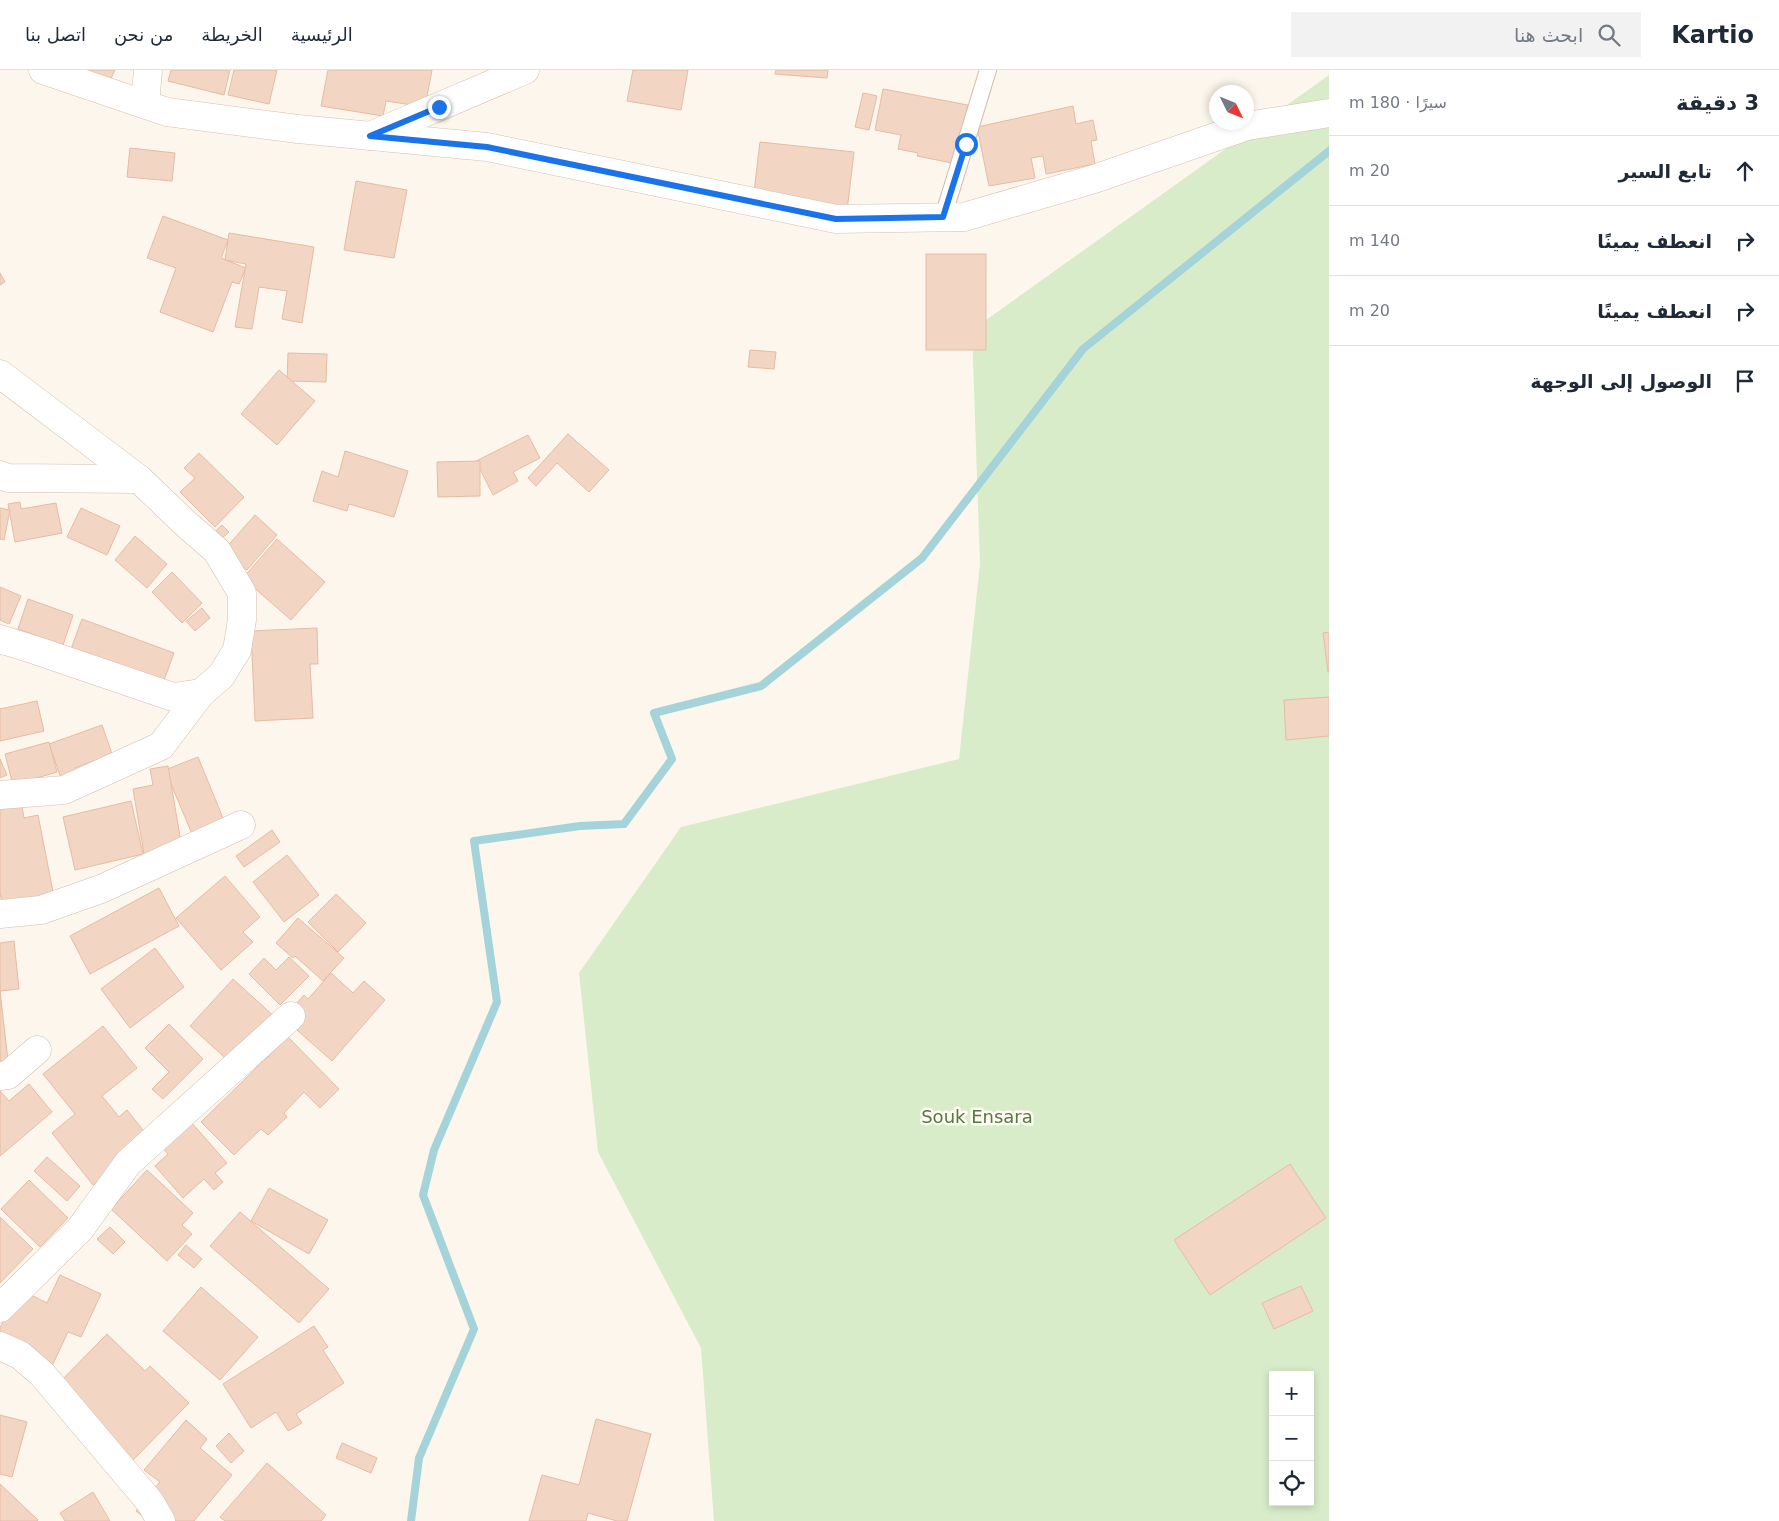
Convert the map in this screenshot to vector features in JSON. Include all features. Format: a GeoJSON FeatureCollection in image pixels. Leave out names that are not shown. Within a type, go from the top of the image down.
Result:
{"type":"FeatureCollection","features":[{"type":"Feature","properties":{"kind":"street"},"geometry":{"type":"LineString","coordinates":[[43,70],[166,112],[298,129],[487,147],[836,219],[964,217],[1094,179],[1246,126],[1329,113]]}},
{"type":"Feature","properties":{"kind":"street"},"geometry":{"type":"LineString","coordinates":[[145,104],[148,70]]}},
{"type":"Feature","properties":{"kind":"street"},"geometry":{"type":"LineString","coordinates":[[370,136],[525,70]]}},
{"type":"Feature","properties":{"kind":"street"},"geometry":{"type":"LineString","coordinates":[[0,374],[139,479],[217,551],[242,592],[242,620],[237,650],[221,676],[201,693],[161,746],[64,790],[0,795]]}},
{"type":"Feature","properties":{"kind":"street"},"geometry":{"type":"LineString","coordinates":[[0,475],[8,478],[139,479]]}},
{"type":"Feature","properties":{"kind":"street"},"geometry":{"type":"LineString","coordinates":[[0,639],[173,697],[201,693]]}},
{"type":"Feature","properties":{"kind":"street"},"geometry":{"type":"LineString","coordinates":[[0,914],[41,910],[101,889],[241,825]]}},
{"type":"Feature","properties":{"kind":"street"},"geometry":{"type":"LineString","coordinates":[[0,1308],[80,1229],[128,1163],[291,1016]]}},
{"type":"Feature","properties":{"kind":"street"},"geometry":{"type":"LineString","coordinates":[[0,1076],[8,1075],[37,1050]]}},
{"type":"Feature","properties":{"kind":"street"},"geometry":{"type":"LineString","coordinates":[[0,1346],[20,1355],[42,1374],[150,1502],[161,1521]]}},
{"type":"Feature","properties":{"kind":"lane"},"geometry":{"type":"LineString","coordinates":[[943,217],[988,70]]}},
{"type":"Feature","properties":{"kind":"green space","name":"Souk Ensara"},"geometry":{"type":"Polygon","coordinates":[[[1329,75],[1329,1521],[714,1521],[701,1348],[598,1152],[579,973],[681,827],[959,759],[980,564],[972,330],[1329,75]]]}},
{"type":"Feature","properties":{"kind":"building"},"geometry":{"type":"Polygon","coordinates":[[[72,70],[115,70],[108,85],[72,70]]]}},
{"type":"Feature","properties":{"kind":"building"},"geometry":{"type":"Polygon","coordinates":[[[171,70],[230,70],[224,95],[168,81],[171,70]]]}},
{"type":"Feature","properties":{"kind":"building"},"geometry":{"type":"Polygon","coordinates":[[[234,70],[277,70],[269,104],[228,95],[234,70]]]}},
{"type":"Feature","properties":{"kind":"building"},"geometry":{"type":"Polygon","coordinates":[[[328,70],[432,70],[425,107],[386,101],[383,116],[321,106],[328,70]]]}},
{"type":"Feature","properties":{"kind":"building"},"geometry":{"type":"Polygon","coordinates":[[[633,70],[688,70],[681,110],[627,101],[633,70]]]}},
{"type":"Feature","properties":{"kind":"building"},"geometry":{"type":"Polygon","coordinates":[[[776,70],[828,70],[827,78],[775,74],[776,70]]]}},
{"type":"Feature","properties":{"kind":"building"},"geometry":{"type":"Polygon","coordinates":[[[883,89],[968,105],[957,164],[917,156],[918,153],[898,149],[901,135],[875,130],[883,89]]]}},
{"type":"Feature","properties":{"kind":"building"},"geometry":{"type":"Polygon","coordinates":[[[863,93],[877,96],[869,130],[855,127],[863,93]]]}},
{"type":"Feature","properties":{"kind":"building"},"geometry":{"type":"Polygon","coordinates":[[[1073,106],[1076,124],[1093,120],[1097,140],[1091,141],[1095,164],[1046,174],[1043,156],[1031,158],[1035,178],[989,186],[977,127],[1073,106]]]}},
{"type":"Feature","properties":{"kind":"building"},"geometry":{"type":"Polygon","coordinates":[[[760,142],[854,152],[847,211],[753,200],[760,142]]]}},
{"type":"Feature","properties":{"kind":"building"},"geometry":{"type":"Polygon","coordinates":[[[130,148],[175,153],[172,181],[127,177],[130,148]]]}},
{"type":"Feature","properties":{"kind":"building"},"geometry":{"type":"Polygon","coordinates":[[[356,181],[407,190],[394,258],[344,250],[356,181]]]}},
{"type":"Feature","properties":{"kind":"building"},"geometry":{"type":"Polygon","coordinates":[[[163,216],[228,240],[221,258],[246,268],[239,284],[232,282],[213,332],[160,312],[176,268],[147,258],[163,216]]]}},
{"type":"Feature","properties":{"kind":"building"},"geometry":{"type":"Polygon","coordinates":[[[229,233],[314,247],[302,323],[282,319],[287,291],[259,287],[252,329],[235,327],[246,264],[225,260],[229,233]]]}},
{"type":"Feature","properties":{"kind":"building"},"geometry":{"type":"Polygon","coordinates":[[[926,254],[986,254],[986,350],[926,350],[926,254]]]}},
{"type":"Feature","properties":{"kind":"building"},"geometry":{"type":"Polygon","coordinates":[[[0,273],[5,282],[0,285],[0,273]]]}},
{"type":"Feature","properties":{"kind":"building"},"geometry":{"type":"Polygon","coordinates":[[[750,350],[776,352],[774,369],[748,367],[750,350]]]}},
{"type":"Feature","properties":{"kind":"building"},"geometry":{"type":"Polygon","coordinates":[[[288,353],[327,354],[326,382],[287,381],[288,353]]]}},
{"type":"Feature","properties":{"kind":"building"},"geometry":{"type":"Polygon","coordinates":[[[279,370],[315,401],[277,445],[241,414],[279,370]]]}},
{"type":"Feature","properties":{"kind":"building"},"geometry":{"type":"Polygon","coordinates":[[[568,434],[609,470],[589,492],[557,463],[536,486],[528,478],[568,434]]]}},
{"type":"Feature","properties":{"kind":"building"},"geometry":{"type":"Polygon","coordinates":[[[528,435],[540,458],[513,472],[518,481],[493,495],[476,461],[528,435]]]}},
{"type":"Feature","properties":{"kind":"building"},"geometry":{"type":"Polygon","coordinates":[[[345,451],[408,471],[394,517],[349,504],[347,511],[313,501],[322,471],[338,477],[345,451]]]}},
{"type":"Feature","properties":{"kind":"building"},"geometry":{"type":"Polygon","coordinates":[[[199,453],[244,497],[215,527],[180,492],[195,478],[184,468],[199,453]]]}},
{"type":"Feature","properties":{"kind":"building"},"geometry":{"type":"Polygon","coordinates":[[[480,461],[480,496],[438,497],[437,462],[480,461]]]}},
{"type":"Feature","properties":{"kind":"building"},"geometry":{"type":"Polygon","coordinates":[[[20,502],[21,509],[56,503],[62,533],[15,542],[8,504],[20,502]]]}},
{"type":"Feature","properties":{"kind":"building"},"geometry":{"type":"Polygon","coordinates":[[[0,508],[10,510],[4,540],[0,539],[0,508]]]}},
{"type":"Feature","properties":{"kind":"building"},"geometry":{"type":"Polygon","coordinates":[[[81,508],[120,526],[107,555],[67,537],[81,508]]]}},
{"type":"Feature","properties":{"kind":"building"},"geometry":{"type":"Polygon","coordinates":[[[255,515],[277,535],[247,570],[224,550],[255,515]]]}},
{"type":"Feature","properties":{"kind":"building"},"geometry":{"type":"Polygon","coordinates":[[[222,525],[229,532],[215,544],[209,537],[222,525]]]}},
{"type":"Feature","properties":{"kind":"building"},"geometry":{"type":"Polygon","coordinates":[[[135,536],[167,564],[147,588],[115,560],[135,536]]]}},
{"type":"Feature","properties":{"kind":"building"},"geometry":{"type":"Polygon","coordinates":[[[277,539],[325,582],[291,620],[243,578],[277,539]]]}},
{"type":"Feature","properties":{"kind":"building"},"geometry":{"type":"Polygon","coordinates":[[[172,572],[202,603],[182,623],[152,592],[172,572]]]}},
{"type":"Feature","properties":{"kind":"building"},"geometry":{"type":"Polygon","coordinates":[[[0,587],[21,596],[9,624],[0,620],[0,587]]]}},
{"type":"Feature","properties":{"kind":"building"},"geometry":{"type":"Polygon","coordinates":[[[28,599],[73,615],[63,645],[18,629],[28,599]]]}},
{"type":"Feature","properties":{"kind":"building"},"geometry":{"type":"Polygon","coordinates":[[[202,608],[210,618],[195,631],[186,621],[202,608]]]}},
{"type":"Feature","properties":{"kind":"building"},"geometry":{"type":"Polygon","coordinates":[[[82,619],[174,653],[163,683],[71,649],[82,619]]]}},
{"type":"Feature","properties":{"kind":"building"},"geometry":{"type":"Polygon","coordinates":[[[317,628],[318,664],[310,664],[313,718],[255,721],[251,631],[317,628]]]}},
{"type":"Feature","properties":{"kind":"building"},"geometry":{"type":"Polygon","coordinates":[[[1329,632],[1329,672],[1328,672],[1323,633],[1329,632]]]}},
{"type":"Feature","properties":{"kind":"building"},"geometry":{"type":"Polygon","coordinates":[[[1329,697],[1329,736],[1286,740],[1284,700],[1329,697]]]}},
{"type":"Feature","properties":{"kind":"building"},"geometry":{"type":"Polygon","coordinates":[[[37,701],[44,731],[0,741],[0,709],[37,701]]]}},
{"type":"Feature","properties":{"kind":"building"},"geometry":{"type":"Polygon","coordinates":[[[102,725],[112,754],[75,768],[78,778],[63,784],[49,744],[102,725]]]}},
{"type":"Feature","properties":{"kind":"building"},"geometry":{"type":"Polygon","coordinates":[[[49,742],[57,772],[13,785],[5,754],[49,742]]]}},
{"type":"Feature","properties":{"kind":"building"},"geometry":{"type":"Polygon","coordinates":[[[198,757],[225,823],[193,836],[165,770],[198,757]]]}},
{"type":"Feature","properties":{"kind":"building"},"geometry":{"type":"Polygon","coordinates":[[[0,759],[7,775],[0,778],[0,759]]]}},
{"type":"Feature","properties":{"kind":"building"},"geometry":{"type":"Polygon","coordinates":[[[168,766],[182,848],[144,854],[133,789],[153,785],[150,769],[168,766]]]}},
{"type":"Feature","properties":{"kind":"building"},"geometry":{"type":"Polygon","coordinates":[[[131,801],[143,854],[75,870],[63,817],[131,801]]]}},
{"type":"Feature","properties":{"kind":"building"},"geometry":{"type":"Polygon","coordinates":[[[21,802],[24,818],[38,815],[54,897],[3,907],[0,893],[0,807],[21,802]]]}},
{"type":"Feature","properties":{"kind":"building"},"geometry":{"type":"Polygon","coordinates":[[[272,830],[280,842],[244,867],[236,856],[272,830]]]}},
{"type":"Feature","properties":{"kind":"building"},"geometry":{"type":"Polygon","coordinates":[[[287,855],[319,895],[284,922],[253,882],[287,855]]]}},
{"type":"Feature","properties":{"kind":"building"},"geometry":{"type":"Polygon","coordinates":[[[225,876],[260,917],[243,932],[253,942],[221,970],[176,918],[225,876]]]}},
{"type":"Feature","properties":{"kind":"building"},"geometry":{"type":"Polygon","coordinates":[[[159,888],[179,926],[90,974],[70,936],[159,888]]]}},
{"type":"Feature","properties":{"kind":"building"},"geometry":{"type":"Polygon","coordinates":[[[336,894],[366,923],[338,952],[308,922],[336,894]]]}},
{"type":"Feature","properties":{"kind":"building"},"geometry":{"type":"Polygon","coordinates":[[[298,918],[344,958],[323,981],[295,956],[293,958],[276,943],[298,918]]]}},
{"type":"Feature","properties":{"kind":"building"},"geometry":{"type":"Polygon","coordinates":[[[14,941],[19,989],[0,991],[0,943],[14,941]]]}},
{"type":"Feature","properties":{"kind":"building"},"geometry":{"type":"Polygon","coordinates":[[[155,948],[184,987],[130,1028],[101,989],[155,948]]]}},
{"type":"Feature","properties":{"kind":"building"},"geometry":{"type":"Polygon","coordinates":[[[289,957],[309,976],[280,1005],[249,974],[264,958],[276,970],[289,957]]]}},
{"type":"Feature","properties":{"kind":"building"},"geometry":{"type":"Polygon","coordinates":[[[331,973],[353,993],[364,981],[385,1000],[332,1061],[297,1030],[305,1020],[292,1009],[304,995],[308,999],[331,973]]]}},
{"type":"Feature","properties":{"kind":"building"},"geometry":{"type":"Polygon","coordinates":[[[233,979],[276,1018],[233,1065],[190,1026],[233,979]]]}},
{"type":"Feature","properties":{"kind":"building"},"geometry":{"type":"Polygon","coordinates":[[[0,991],[9,1069],[0,1070],[0,991]]]}},
{"type":"Feature","properties":{"kind":"building"},"geometry":{"type":"Polygon","coordinates":[[[169,1024],[203,1059],[163,1099],[152,1089],[169,1072],[145,1048],[169,1024]]]}},
{"type":"Feature","properties":{"kind":"building"},"geometry":{"type":"Polygon","coordinates":[[[103,1026],[137,1068],[102,1096],[119,1117],[127,1110],[150,1139],[93,1185],[52,1133],[75,1114],[43,1074],[103,1026]]]}},
{"type":"Feature","properties":{"kind":"building"},"geometry":{"type":"Polygon","coordinates":[[[288,1037],[339,1089],[320,1108],[304,1092],[284,1113],[287,1117],[268,1135],[261,1129],[234,1155],[201,1122],[288,1037]]]}},
{"type":"Feature","properties":{"kind":"building"},"geometry":{"type":"Polygon","coordinates":[[[29,1084],[52,1112],[0,1156],[0,1091],[9,1101],[29,1084]]]}},
{"type":"Feature","properties":{"kind":"building"},"geometry":{"type":"Polygon","coordinates":[[[191,1122],[227,1163],[215,1173],[223,1182],[214,1190],[204,1179],[183,1198],[155,1166],[168,1154],[162,1147],[191,1122]]]}},
{"type":"Feature","properties":{"kind":"building"},"geometry":{"type":"Polygon","coordinates":[[[47,1157],[80,1186],[67,1201],[34,1171],[47,1157]]]}},
{"type":"Feature","properties":{"kind":"building"},"geometry":{"type":"Polygon","coordinates":[[[1290,1164],[1326,1218],[1210,1295],[1174,1240],[1290,1164]]]}},
{"type":"Feature","properties":{"kind":"building"},"geometry":{"type":"Polygon","coordinates":[[[147,1170],[193,1213],[182,1225],[192,1234],[167,1261],[111,1209],[147,1170]]]}},
{"type":"Feature","properties":{"kind":"building"},"geometry":{"type":"Polygon","coordinates":[[[29,1180],[68,1218],[40,1247],[1,1209],[29,1180]]]}},
{"type":"Feature","properties":{"kind":"building"},"geometry":{"type":"Polygon","coordinates":[[[269,1188],[328,1220],[309,1254],[251,1221],[269,1188]]]}},
{"type":"Feature","properties":{"kind":"building"},"geometry":{"type":"Polygon","coordinates":[[[240,1212],[329,1289],[299,1323],[210,1246],[240,1212]]]}},
{"type":"Feature","properties":{"kind":"building"},"geometry":{"type":"Polygon","coordinates":[[[0,1217],[33,1249],[0,1283],[0,1217]]]}},
{"type":"Feature","properties":{"kind":"building"},"geometry":{"type":"Polygon","coordinates":[[[110,1227],[125,1242],[113,1254],[97,1239],[110,1227]]]}},
{"type":"Feature","properties":{"kind":"building"},"geometry":{"type":"Polygon","coordinates":[[[186,1245],[202,1259],[194,1268],[178,1255],[186,1245]]]}},
{"type":"Feature","properties":{"kind":"building"},"geometry":{"type":"Polygon","coordinates":[[[60,1275],[101,1294],[81,1337],[68,1332],[51,1368],[0,1344],[0,1328],[19,1289],[47,1303],[60,1275]]]}},
{"type":"Feature","properties":{"kind":"building"},"geometry":{"type":"Polygon","coordinates":[[[1301,1286],[1313,1311],[1274,1329],[1262,1303],[1301,1286]]]}},
{"type":"Feature","properties":{"kind":"building"},"geometry":{"type":"Polygon","coordinates":[[[201,1287],[258,1337],[220,1380],[163,1331],[201,1287]]]}},
{"type":"Feature","properties":{"kind":"building"},"geometry":{"type":"Polygon","coordinates":[[[314,1326],[328,1347],[323,1350],[344,1383],[296,1414],[302,1423],[288,1431],[276,1412],[251,1428],[223,1384],[314,1326]]]}},
{"type":"Feature","properties":{"kind":"building"},"geometry":{"type":"Polygon","coordinates":[[[107,1334],[145,1371],[150,1366],[189,1403],[132,1461],[55,1387],[107,1334]]]}},
{"type":"Feature","properties":{"kind":"building"},"geometry":{"type":"Polygon","coordinates":[[[0,1415],[27,1422],[12,1477],[0,1474],[0,1415]]]}},
{"type":"Feature","properties":{"kind":"building"},"geometry":{"type":"Polygon","coordinates":[[[596,1419],[651,1434],[627,1521],[617,1521],[588,1513],[586,1521],[529,1521],[542,1475],[579,1485],[596,1419]]]}},
{"type":"Feature","properties":{"kind":"building"},"geometry":{"type":"Polygon","coordinates":[[[186,1420],[207,1439],[200,1448],[232,1475],[194,1521],[148,1521],[136,1511],[160,1482],[144,1470],[186,1420]]]}},
{"type":"Feature","properties":{"kind":"building"},"geometry":{"type":"Polygon","coordinates":[[[229,1433],[244,1451],[231,1463],[216,1446],[229,1433]]]}},
{"type":"Feature","properties":{"kind":"building"},"geometry":{"type":"Polygon","coordinates":[[[342,1443],[377,1458],[371,1473],[336,1458],[342,1443]]]}},
{"type":"Feature","properties":{"kind":"building"},"geometry":{"type":"Polygon","coordinates":[[[267,1463],[326,1515],[321,1521],[225,1521],[220,1517],[267,1463]]]}},
{"type":"Feature","properties":{"kind":"building"},"geometry":{"type":"Polygon","coordinates":[[[0,1484],[38,1520],[0,1521],[0,1484]]]}},
{"type":"Feature","properties":{"kind":"building"},"geometry":{"type":"Polygon","coordinates":[[[93,1492],[110,1521],[65,1521],[60,1513],[93,1492]]]}},
{"type":"Feature","properties":{"kind":"waterway"},"geometry":{"type":"LineString","coordinates":[[411,1521],[419,1458],[474,1329],[423,1195],[434,1150],[497,1002],[474,841],[580,826],[624,824],[672,759],[654,713],[761,686],[922,558],[1083,349],[1329,151]]}},
{"type":"Feature","properties":{"kind":"route"},"geometry":{"type":"LineString","coordinates":[[439,107],[370,136],[487,147],[836,219],[943,217],[966,144]]}}]}
